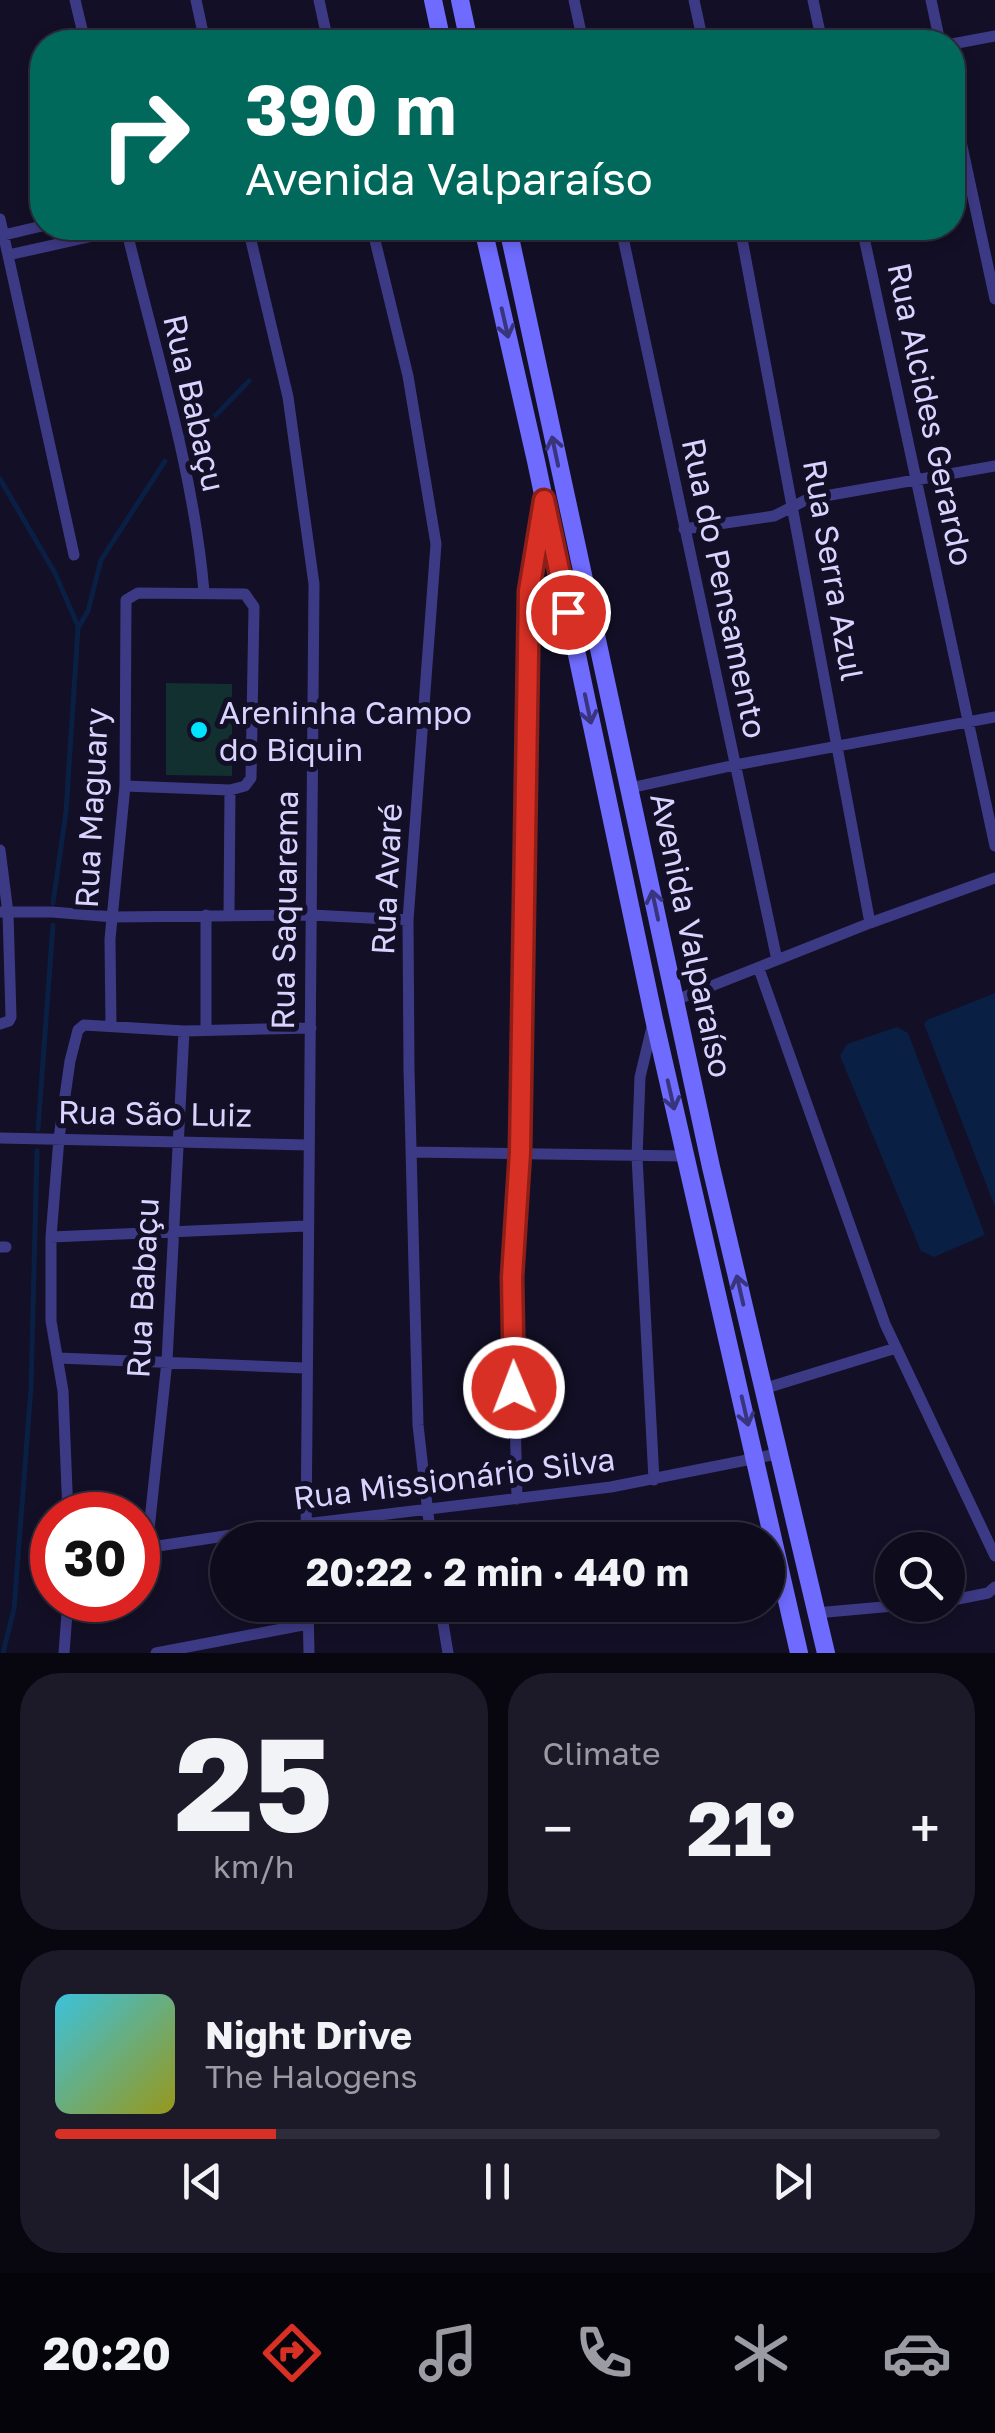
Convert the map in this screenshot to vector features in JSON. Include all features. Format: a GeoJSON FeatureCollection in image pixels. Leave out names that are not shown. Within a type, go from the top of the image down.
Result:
{"type":"FeatureCollection","features":[{"type":"Feature","properties":{"kind":"main road"},"geometry":{"type":"LineString","coordinates":[[433,0],[439,30]]}},
{"type":"Feature","properties":{"kind":"main road"},"geometry":{"type":"LineString","coordinates":[[460,0],[467,30]]}},
{"type":"Feature","properties":{"kind":"main road","name":"Avenida Valparaíso"},"geometry":{"type":"LineString","coordinates":[[486,240],[684,1156],[799,1653]]}},
{"type":"Feature","properties":{"kind":"main road","name":"Avenida Valparaíso"},"geometry":{"type":"LineString","coordinates":[[511,240],[776,1454],[826,1653]]}},
{"type":"Feature","properties":{"kind":"main road"},"geometry":{"type":"LineString","coordinates":[[614,837],[640,832]]}},
{"type":"Feature","properties":{"kind":"street"},"geometry":{"type":"LineString","coordinates":[[75,0],[81,30]]}},
{"type":"Feature","properties":{"kind":"street"},"geometry":{"type":"LineString","coordinates":[[196,0],[202,30]]}},
{"type":"Feature","properties":{"kind":"street"},"geometry":{"type":"LineString","coordinates":[[319,0],[325,30]]}},
{"type":"Feature","properties":{"kind":"street"},"geometry":{"type":"LineString","coordinates":[[574,0],[580,30]]}},
{"type":"Feature","properties":{"kind":"street"},"geometry":{"type":"LineString","coordinates":[[694,0],[700,30]]}},
{"type":"Feature","properties":{"kind":"street"},"geometry":{"type":"LineString","coordinates":[[813,0],[819,30]]}},
{"type":"Feature","properties":{"kind":"street"},"geometry":{"type":"LineString","coordinates":[[931,0],[937,30]]}},
{"type":"Feature","properties":{"kind":"street"},"geometry":{"type":"LineString","coordinates":[[965,42],[995,36]]}},
{"type":"Feature","properties":{"kind":"street"},"geometry":{"type":"LineString","coordinates":[[965,160],[995,299]]}},
{"type":"Feature","properties":{"kind":"street"},"geometry":{"type":"LineString","coordinates":[[0,219],[74,555]]}},
{"type":"Feature","properties":{"kind":"street"},"geometry":{"type":"LineString","coordinates":[[2,236],[30,229]]}},
{"type":"Feature","properties":{"kind":"street"},"geometry":{"type":"LineString","coordinates":[[8,255],[74,240]]}},
{"type":"Feature","properties":{"kind":"street","name":"Rua Babaçu"},"geometry":{"type":"LineString","coordinates":[[130,240],[181,456],[204,592]]}},
{"type":"Feature","properties":{"kind":"street","name":"Rua Saquarema"},"geometry":{"type":"LineString","coordinates":[[251,240],[288,397],[314,584],[305,1522]]}},
{"type":"Feature","properties":{"kind":"street","name":"Rua Avaré"},"geometry":{"type":"LineString","coordinates":[[375,240],[408,376],[436,544],[408,920],[418,1406],[428,1522]]}},
{"type":"Feature","properties":{"kind":"street","name":"Rua do Pensamento"},"geometry":{"type":"LineString","coordinates":[[624,240],[777,960]]}},
{"type":"Feature","properties":{"kind":"street","name":"Rua Serra Azul"},"geometry":{"type":"LineString","coordinates":[[742,240],[870,923]]}},
{"type":"Feature","properties":{"kind":"street","name":"Rua Alcides Gerardo"},"geometry":{"type":"LineString","coordinates":[[865,240],[995,846]]}},
{"type":"Feature","properties":{"kind":"street"},"geometry":{"type":"LineString","coordinates":[[684,528],[774,516],[808,499],[995,466]]}},
{"type":"Feature","properties":{"kind":"street"},"geometry":{"type":"LineString","coordinates":[[517,1499],[512,1277],[520,1152],[529,591],[544,500]]}},
{"type":"Feature","properties":{"kind":"street"},"geometry":{"type":"LineString","coordinates":[[124,786],[230,790],[246,786],[251,778],[254,607],[245,594],[204,592]]}},
{"type":"Feature","properties":{"kind":"street","name":"Rua Maguary"},"geometry":{"type":"LineString","coordinates":[[110,1026],[110,957],[124,786],[126,600],[131,595],[204,592]]}},
{"type":"Feature","properties":{"kind":"street"},"geometry":{"type":"LineString","coordinates":[[630,788],[995,718]]}},
{"type":"Feature","properties":{"kind":"street"},"geometry":{"type":"LineString","coordinates":[[229,915],[230,790]]}},
{"type":"Feature","properties":{"kind":"street"},"geometry":{"type":"LineString","coordinates":[[0,850],[11,1016],[2,1025]]}},
{"type":"Feature","properties":{"kind":"street"},"geometry":{"type":"LineString","coordinates":[[676,1000],[995,878]]}},
{"type":"Feature","properties":{"kind":"street"},"geometry":{"type":"LineString","coordinates":[[4,912],[114,917],[312,915],[408,920]]}},
{"type":"Feature","properties":{"kind":"street"},"geometry":{"type":"LineString","coordinates":[[206,915],[206,1030]]}},
{"type":"Feature","properties":{"kind":"street"},"geometry":{"type":"LineString","coordinates":[[759,969],[876,1304],[995,1556]]}},
{"type":"Feature","properties":{"kind":"street"},"geometry":{"type":"LineString","coordinates":[[654,1019],[640,1078],[637,1157],[654,1480]]}},
{"type":"Feature","properties":{"kind":"street"},"geometry":{"type":"LineString","coordinates":[[67,1492],[58,1358],[51,1321],[51,1238],[74,1038],[84,1025],[184,1030],[311,1028]]}},
{"type":"Feature","properties":{"kind":"street","name":"Rua Babaçu"},"geometry":{"type":"LineString","coordinates":[[150,1492],[167,1362],[184,1030]]}},
{"type":"Feature","properties":{"kind":"street","name":"Rua São Luiz"},"geometry":{"type":"LineString","coordinates":[[0,1138],[308,1144]]}},
{"type":"Feature","properties":{"kind":"street"},"geometry":{"type":"LineString","coordinates":[[412,1152],[684,1156]]}},
{"type":"Feature","properties":{"kind":"street"},"geometry":{"type":"LineString","coordinates":[[51,1238],[306,1226]]}},
{"type":"Feature","properties":{"kind":"street"},"geometry":{"type":"LineString","coordinates":[[763,1390],[896,1348]]}},
{"type":"Feature","properties":{"kind":"street"},"geometry":{"type":"LineString","coordinates":[[58,1358],[305,1368]]}},
{"type":"Feature","properties":{"kind":"street","name":"Rua Missionário Silva"},"geometry":{"type":"LineString","coordinates":[[322,1522],[654,1480],[776,1454]]}},
{"type":"Feature","properties":{"kind":"street","name":"Rua Missionário Silva"},"geometry":{"type":"LineString","coordinates":[[160,1546],[210,1539]]}},
{"type":"Feature","properties":{"kind":"street"},"geometry":{"type":"LineString","coordinates":[[965,1598],[988,1593],[995,1587]]}},
{"type":"Feature","properties":{"kind":"street"},"geometry":{"type":"LineString","coordinates":[[817,1618],[875,1609]]}},
{"type":"Feature","properties":{"kind":"street"},"geometry":{"type":"LineString","coordinates":[[64,1653],[66,1622]]}},
{"type":"Feature","properties":{"kind":"street"},"geometry":{"type":"LineString","coordinates":[[443,1622],[448,1653]]}},
{"type":"Feature","properties":{"kind":"street"},"geometry":{"type":"LineString","coordinates":[[156,1653],[308,1624],[309,1653]]}},
{"type":"Feature","properties":{"kind":"green space","name":"Areninha Campo do Biquin"},"geometry":{"type":"Polygon","coordinates":[[[166,683],[232,684],[232,776],[166,775],[166,683]]]}},
{"type":"Feature","properties":{"kind":"water"},"geometry":{"type":"Polygon","coordinates":[[[995,993],[995,1207],[924,1024],[995,993]]]}},
{"type":"Feature","properties":{"kind":"water"},"geometry":{"type":"Polygon","coordinates":[[[897,1027],[908,1033],[985,1235],[934,1257],[921,1251],[840,1056],[847,1044],[897,1027]]]}},
{"type":"Feature","properties":{"kind":"waterway"},"geometry":{"type":"LineString","coordinates":[[183,437],[217,414],[249,381]]}},
{"type":"Feature","properties":{"kind":"waterway"},"geometry":{"type":"LineString","coordinates":[[53,903],[66,812],[78,628],[88,611],[101,560],[165,461]]}},
{"type":"Feature","properties":{"kind":"waterway"},"geometry":{"type":"LineString","coordinates":[[0,479],[55,573],[78,626]]}},
{"type":"Feature","properties":{"kind":"waterway"},"geometry":{"type":"LineString","coordinates":[[38,1129],[53,925]]}},
{"type":"Feature","properties":{"kind":"waterway"},"geometry":{"type":"LineString","coordinates":[[3,1653],[14,1609],[31,1387],[37,1151]]}},
{"type":"Feature","properties":{"kind":"place","name":"Areninha Campo do Biquin"},"geometry":{"type":"Point","coordinates":[199,730]}},
{"type":"Feature","properties":{"kind":"route"},"geometry":{"type":"LineString","coordinates":[[514,1388],[512,1277],[520,1152],[529,591],[544,500],[568,612]]}}]}
